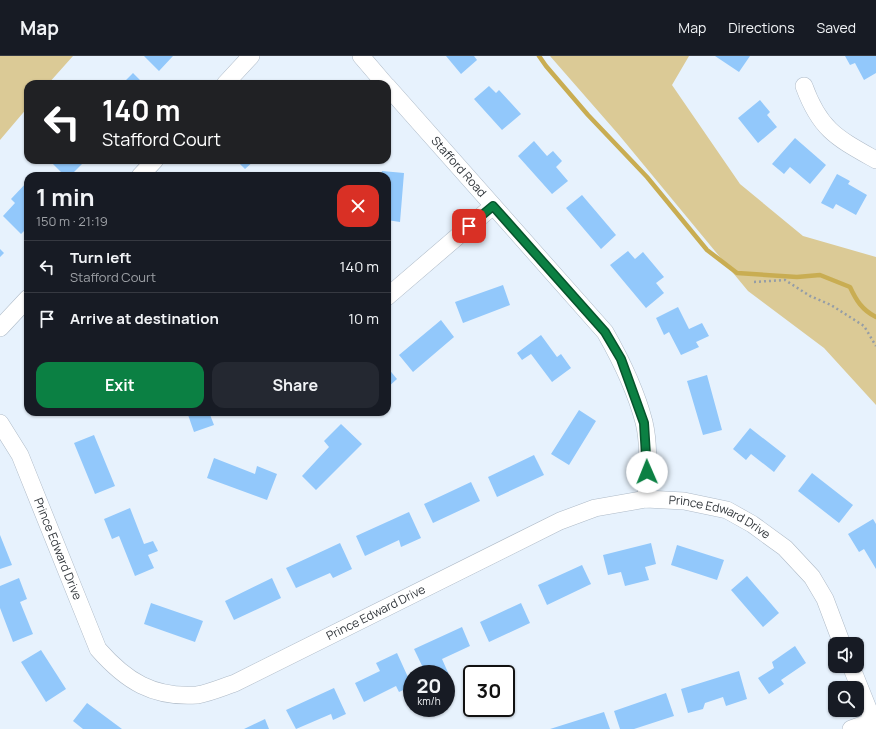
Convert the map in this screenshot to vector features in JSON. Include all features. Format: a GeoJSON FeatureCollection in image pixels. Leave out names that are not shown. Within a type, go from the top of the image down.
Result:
{"type":"FeatureCollection","features":[{"type":"Feature","properties":{"kind":"street"},"geometry":{"type":"LineString","coordinates":[[229,80],[251,56]]}},
{"type":"Feature","properties":{"kind":"street","name":"Stafford Road"},"geometry":{"type":"LineString","coordinates":[[360,56],[382,80]]}},
{"type":"Feature","properties":{"kind":"street"},"geometry":{"type":"LineString","coordinates":[[804,86],[811,106],[822,123],[843,141],[876,160]]}},
{"type":"Feature","properties":{"kind":"street","name":"Stafford Road"},"geometry":{"type":"LineString","coordinates":[[391,91],[605,332],[621,359],[644,423],[647,458],[646,499]]}},
{"type":"Feature","properties":{"kind":"street"},"geometry":{"type":"LineString","coordinates":[[144,172],[151,164]]}},
{"type":"Feature","properties":{"kind":"street"},"geometry":{"type":"LineString","coordinates":[[391,294],[493,206]]}},
{"type":"Feature","properties":{"kind":"street"},"geometry":{"type":"LineString","coordinates":[[0,328],[24,302]]}},
{"type":"Feature","properties":{"kind":"street","name":"Prince Edward Drive"},"geometry":{"type":"LineString","coordinates":[[0,423],[20,455],[98,649],[114,668],[136,683],[159,693],[197,695],[235,683],[560,521],[595,508],[646,499],[684,501],[727,510],[752,524],[780,544],[812,577],[824,599],[839,637]]}},
{"type":"Feature","properties":{"kind":"street"},"geometry":{"type":"LineString","coordinates":[[851,729],[875,721],[854,673]]}},
{"type":"Feature","properties":{"kind":"path"},"geometry":{"type":"LineString","coordinates":[[754,282],[785,280],[810,296],[831,305],[864,326],[876,346]]}},
{"type":"Feature","properties":{"kind":"shaded area"},"geometry":{"type":"Polygon","coordinates":[[[0,56],[73,56],[52,80],[24,80],[24,112],[0,140],[0,56]]]}},
{"type":"Feature","properties":{"kind":"shaded area"},"geometry":{"type":"Polygon","coordinates":[[[550,56],[689,56],[672,85],[740,184],[803,236],[876,257],[876,405],[824,348],[748,291],[619,135],[550,56]]]}},
{"type":"Feature","properties":{"kind":"building"},"geometry":{"type":"Polygon","coordinates":[[[144,56],[173,56],[159,71],[144,56]]]}},
{"type":"Feature","properties":{"kind":"building"},"geometry":{"type":"Polygon","coordinates":[[[446,56],[474,56],[477,60],[461,74],[446,56]]]}},
{"type":"Feature","properties":{"kind":"building"},"geometry":{"type":"Polygon","coordinates":[[[715,56],[750,56],[739,72],[715,56]]]}},
{"type":"Feature","properties":{"kind":"building"},"geometry":{"type":"Polygon","coordinates":[[[845,56],[876,56],[876,73],[864,80],[855,63],[850,65],[845,56]]]}},
{"type":"Feature","properties":{"kind":"building"},"geometry":{"type":"Polygon","coordinates":[[[133,73],[140,80],[126,80],[133,73]]]}},
{"type":"Feature","properties":{"kind":"building"},"geometry":{"type":"Polygon","coordinates":[[[489,86],[496,93],[499,90],[521,114],[502,130],[474,99],[489,86]]]}},
{"type":"Feature","properties":{"kind":"building"},"geometry":{"type":"Polygon","coordinates":[[[760,100],[770,112],[767,115],[777,127],[758,143],[738,118],[760,100]]]}},
{"type":"Feature","properties":{"kind":"building"},"geometry":{"type":"Polygon","coordinates":[[[795,138],[826,165],[810,184],[790,167],[784,174],[772,164],[795,138]]]}},
{"type":"Feature","properties":{"kind":"building"},"geometry":{"type":"Polygon","coordinates":[[[534,141],[547,156],[553,151],[562,161],[556,167],[568,181],[552,194],[518,156],[534,141]]]}},
{"type":"Feature","properties":{"kind":"building"},"geometry":{"type":"Polygon","coordinates":[[[53,164],[82,164],[74,172],[61,172],[53,164]]]}},
{"type":"Feature","properties":{"kind":"building"},"geometry":{"type":"Polygon","coordinates":[[[240,164],[251,164],[245,169],[240,164]]]}},
{"type":"Feature","properties":{"kind":"building"},"geometry":{"type":"Polygon","coordinates":[[[382,171],[404,173],[400,222],[391,221],[391,172],[382,171]]]}},
{"type":"Feature","properties":{"kind":"building"},"geometry":{"type":"Polygon","coordinates":[[[837,174],[850,181],[848,184],[867,195],[856,215],[836,204],[833,209],[821,203],[837,174]]]}},
{"type":"Feature","properties":{"kind":"building"},"geometry":{"type":"Polygon","coordinates":[[[24,185],[24,231],[21,234],[3,216],[15,203],[11,199],[24,185]]]}},
{"type":"Feature","properties":{"kind":"building"},"geometry":{"type":"Polygon","coordinates":[[[582,195],[616,235],[601,249],[566,208],[582,195]]]}},
{"type":"Feature","properties":{"kind":"building"},"geometry":{"type":"Polygon","coordinates":[[[0,249],[4,253],[0,257],[0,249]]]}},
{"type":"Feature","properties":{"kind":"building"},"geometry":{"type":"Polygon","coordinates":[[[628,251],[635,259],[643,252],[664,277],[656,283],[664,293],[646,308],[610,265],[628,251]]]}},
{"type":"Feature","properties":{"kind":"building"},"geometry":{"type":"Polygon","coordinates":[[[503,285],[510,305],[463,323],[455,302],[503,285]]]}},
{"type":"Feature","properties":{"kind":"building"},"geometry":{"type":"Polygon","coordinates":[[[678,307],[689,329],[702,323],[709,336],[696,342],[699,347],[681,355],[669,332],[664,335],[656,318],[678,307]]]}},
{"type":"Feature","properties":{"kind":"building"},"geometry":{"type":"Polygon","coordinates":[[[441,320],[454,337],[413,372],[399,355],[441,320]]]}},
{"type":"Feature","properties":{"kind":"building"},"geometry":{"type":"Polygon","coordinates":[[[541,335],[557,357],[561,354],[571,368],[552,382],[531,354],[522,360],[517,353],[541,335]]]}},
{"type":"Feature","properties":{"kind":"building"},"geometry":{"type":"Polygon","coordinates":[[[391,372],[397,379],[391,384],[391,372]]]}},
{"type":"Feature","properties":{"kind":"building"},"geometry":{"type":"Polygon","coordinates":[[[707,375],[722,430],[703,435],[687,381],[707,375]]]}},
{"type":"Feature","properties":{"kind":"building"},"geometry":{"type":"Polygon","coordinates":[[[579,410],[596,421],[569,465],[551,454],[579,410]]]}},
{"type":"Feature","properties":{"kind":"building"},"geometry":{"type":"Polygon","coordinates":[[[188,416],[211,416],[214,425],[194,432],[188,416]]]}},
{"type":"Feature","properties":{"kind":"building"},"geometry":{"type":"Polygon","coordinates":[[[341,424],[362,444],[316,490],[302,476],[329,447],[324,441],[341,424]]]}},
{"type":"Feature","properties":{"kind":"building"},"geometry":{"type":"Polygon","coordinates":[[[750,428],[786,456],[774,472],[751,454],[746,460],[733,449],[750,428]]]}},
{"type":"Feature","properties":{"kind":"building"},"geometry":{"type":"Polygon","coordinates":[[[94,435],[115,486],[95,494],[74,443],[94,435]]]}},
{"type":"Feature","properties":{"kind":"building"},"geometry":{"type":"Polygon","coordinates":[[[534,455],[544,475],[497,497],[488,477],[534,455]]]}},
{"type":"Feature","properties":{"kind":"building"},"geometry":{"type":"Polygon","coordinates":[[[214,458],[255,474],[257,466],[277,474],[267,500],[207,478],[214,458]]]}},
{"type":"Feature","properties":{"kind":"building"},"geometry":{"type":"Polygon","coordinates":[[[812,473],[853,505],[839,523],[798,491],[812,473]]]}},
{"type":"Feature","properties":{"kind":"building"},"geometry":{"type":"Polygon","coordinates":[[[471,482],[480,501],[433,523],[424,504],[471,482]]]}},
{"type":"Feature","properties":{"kind":"building"},"geometry":{"type":"Polygon","coordinates":[[[130,508],[144,544],[153,541],[158,551],[148,555],[154,568],[135,576],[119,536],[112,539],[104,519],[130,508]]]}},
{"type":"Feature","properties":{"kind":"building"},"geometry":{"type":"Polygon","coordinates":[[[409,512],[421,538],[401,547],[399,540],[365,556],[356,536],[409,512]]]}},
{"type":"Feature","properties":{"kind":"building"},"geometry":{"type":"Polygon","coordinates":[[[873,519],[876,524],[876,569],[864,549],[859,552],[848,534],[873,519]]]}},
{"type":"Feature","properties":{"kind":"building"},"geometry":{"type":"Polygon","coordinates":[[[0,535],[12,565],[0,569],[0,535]]]}},
{"type":"Feature","properties":{"kind":"building"},"geometry":{"type":"Polygon","coordinates":[[[340,543],[352,569],[333,578],[330,573],[296,588],[286,568],[340,543]]]}},
{"type":"Feature","properties":{"kind":"building"},"geometry":{"type":"Polygon","coordinates":[[[651,543],[656,564],[645,567],[649,580],[625,586],[621,572],[608,575],[603,555],[651,543]]]}},
{"type":"Feature","properties":{"kind":"building"},"geometry":{"type":"Polygon","coordinates":[[[677,545],[724,560],[717,580],[671,565],[677,545]]]}},
{"type":"Feature","properties":{"kind":"building"},"geometry":{"type":"Polygon","coordinates":[[[582,565],[591,584],[547,605],[538,585],[582,565]]]}},
{"type":"Feature","properties":{"kind":"building"},"geometry":{"type":"Polygon","coordinates":[[[747,576],[779,613],[763,627],[731,590],[747,576]]]}},
{"type":"Feature","properties":{"kind":"building"},"geometry":{"type":"Polygon","coordinates":[[[19,578],[27,599],[20,602],[33,634],[13,642],[0,608],[0,586],[19,578]]]}},
{"type":"Feature","properties":{"kind":"building"},"geometry":{"type":"Polygon","coordinates":[[[272,578],[281,598],[234,620],[225,601],[272,578]]]}},
{"type":"Feature","properties":{"kind":"building"},"geometry":{"type":"Polygon","coordinates":[[[151,603],[203,621],[195,642],[144,624],[151,603]]]}},
{"type":"Feature","properties":{"kind":"building"},"geometry":{"type":"Polygon","coordinates":[[[521,603],[530,623],[489,642],[480,622],[521,603]]]}},
{"type":"Feature","properties":{"kind":"building"},"geometry":{"type":"Polygon","coordinates":[[[462,627],[470,646],[442,659],[445,665],[422,665],[414,649],[462,627]]]}},
{"type":"Feature","properties":{"kind":"building"},"geometry":{"type":"Polygon","coordinates":[[[795,646],[806,663],[781,680],[784,684],[769,694],[758,678],[774,668],[772,662],[795,646]]]}},
{"type":"Feature","properties":{"kind":"building"},"geometry":{"type":"Polygon","coordinates":[[[41,650],[66,689],[46,702],[21,662],[41,650]]]}},
{"type":"Feature","properties":{"kind":"building"},"geometry":{"type":"Polygon","coordinates":[[[397,653],[403,666],[403,690],[399,692],[396,686],[364,702],[355,683],[380,671],[376,663],[397,653]]]}},
{"type":"Feature","properties":{"kind":"building"},"geometry":{"type":"Polygon","coordinates":[[[739,671],[747,699],[726,706],[723,697],[705,703],[703,709],[688,713],[681,689],[739,671]]]}},
{"type":"Feature","properties":{"kind":"building"},"geometry":{"type":"Polygon","coordinates":[[[334,688],[346,714],[333,720],[331,714],[296,729],[286,710],[334,688]]]}},
{"type":"Feature","properties":{"kind":"building"},"geometry":{"type":"Polygon","coordinates":[[[666,693],[674,716],[634,729],[620,729],[614,711],[666,693]]]}},
{"type":"Feature","properties":{"kind":"building"},"geometry":{"type":"Polygon","coordinates":[[[87,703],[122,729],[83,729],[73,721],[87,703]]]}},
{"type":"Feature","properties":{"kind":"building"},"geometry":{"type":"Polygon","coordinates":[[[604,712],[610,729],[550,729],[604,712]]]}},
{"type":"Feature","properties":{"kind":"building"},"geometry":{"type":"Polygon","coordinates":[[[265,719],[269,729],[244,729],[265,719]]]}},
{"type":"Feature","properties":{"kind":"waterway"},"geometry":{"type":"LineString","coordinates":[[539,56],[588,115],[647,177],[707,250],[737,273],[797,277],[820,275],[850,287],[860,304],[876,317]]}},
{"type":"Feature","properties":{"kind":"route"},"geometry":{"type":"LineString","coordinates":[[469,226],[493,206],[605,332],[621,359],[644,423],[647,472]]}}]}
